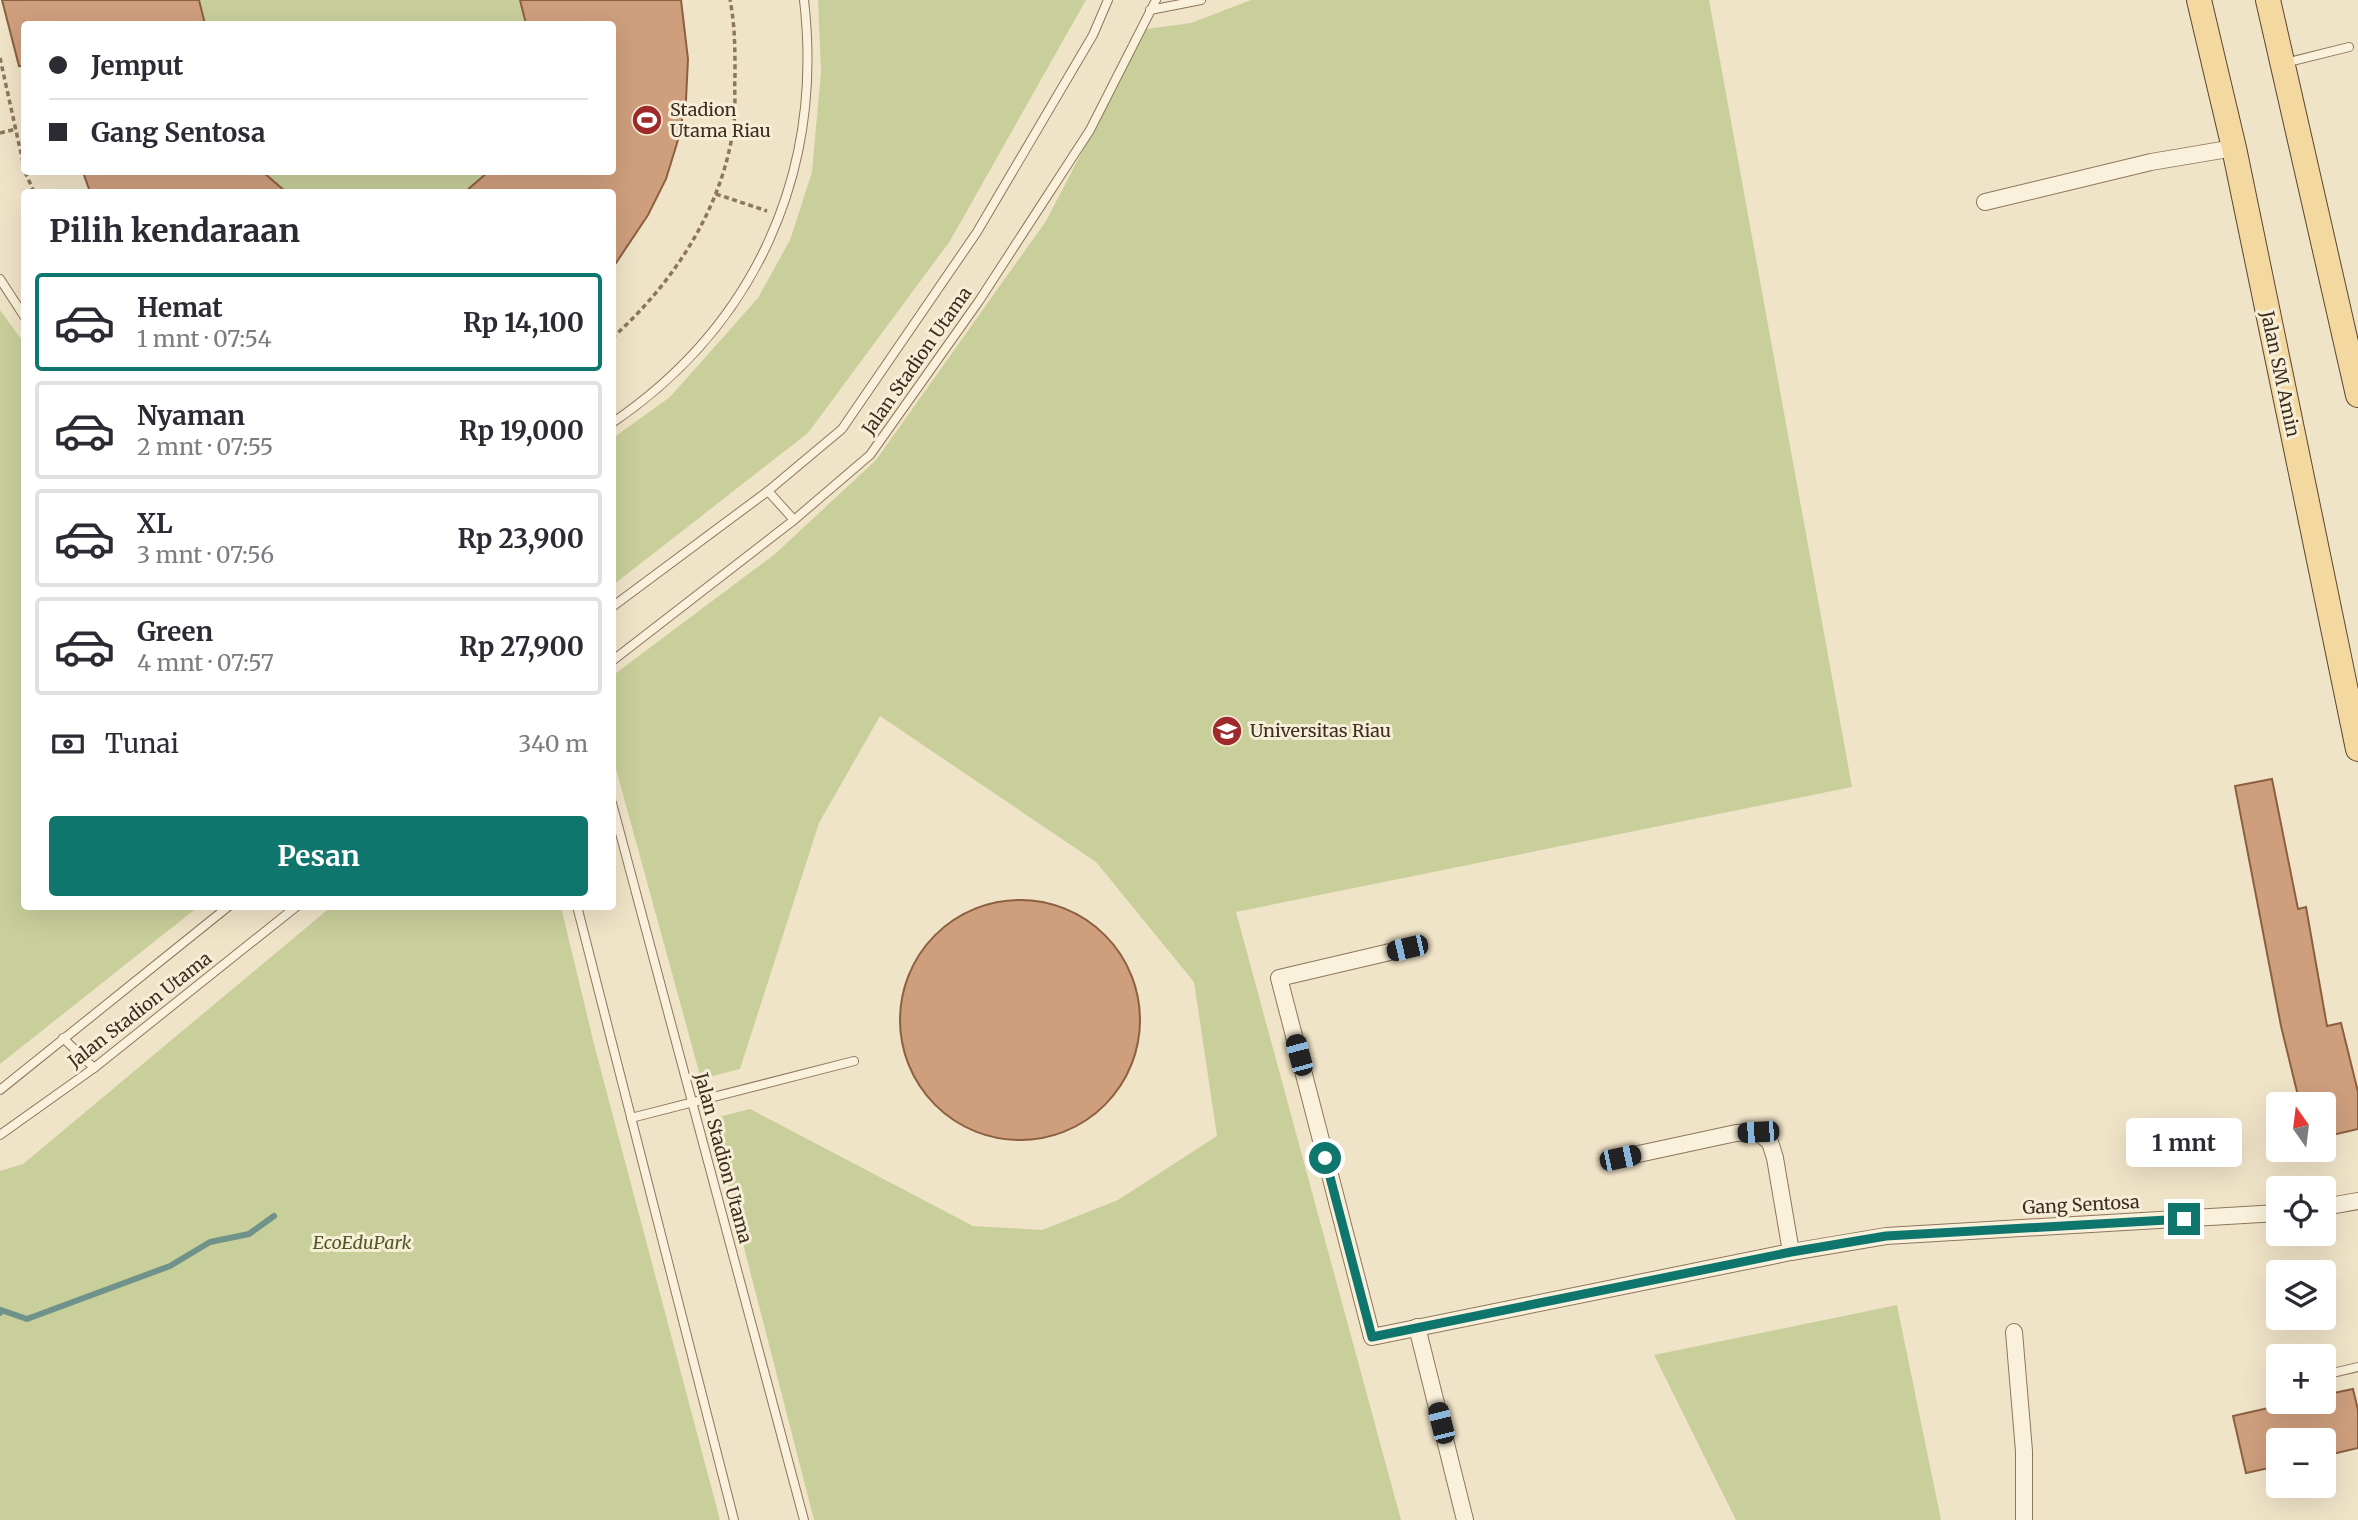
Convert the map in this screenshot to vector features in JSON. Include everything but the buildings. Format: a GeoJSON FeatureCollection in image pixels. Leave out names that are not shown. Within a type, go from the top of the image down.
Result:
{"type":"FeatureCollection","features":[{"type":"Feature","properties":{"kind":"main road","name":"Jalan SM Amin"},"geometry":{"type":"LineString","coordinates":[[2199,0],[2234,148],[2358,749]]}},
{"type":"Feature","properties":{"kind":"main road"},"geometry":{"type":"LineString","coordinates":[[2268,0],[2358,395]]}},
{"type":"Feature","properties":{"kind":"street"},"geometry":{"type":"LineString","coordinates":[[1985,202],[2151,162],[2234,148]]}},
{"type":"Feature","properties":{"kind":"street","name":"Gang Sentosa"},"geometry":{"type":"LineString","coordinates":[[1407,948],[1279,978],[1372,1337],[1791,1252],[1886,1236],[2266,1214]]}},
{"type":"Feature","properties":{"kind":"street"},"geometry":{"type":"LineString","coordinates":[[1620,1158],[1736,1133],[1758,1132],[1770,1142],[1776,1158],[1791,1252]]}},
{"type":"Feature","properties":{"kind":"street"},"geometry":{"type":"LineString","coordinates":[[2336,1205],[2358,1201]]}},
{"type":"Feature","properties":{"kind":"street"},"geometry":{"type":"LineString","coordinates":[[1417,1327],[1465,1520]]}},
{"type":"Feature","properties":{"kind":"street"},"geometry":{"type":"LineString","coordinates":[[2014,1332],[2024,1451],[2024,1520]]}},
{"type":"Feature","properties":{"kind":"lane"},"geometry":{"type":"LineString","coordinates":[[616,420],[644,402],[686,364],[723,321],[753,274],[781,215],[795,169],[806,114],[808,57],[804,0]]}},
{"type":"Feature","properties":{"kind":"lane","name":"Jalan Stadion Utama"},"geometry":{"type":"LineString","coordinates":[[616,604],[768,491],[842,429],[977,232],[1093,35],[1108,0]]}},
{"type":"Feature","properties":{"kind":"lane","name":"Jalan Stadion Utama"},"geometry":{"type":"LineString","coordinates":[[616,658],[794,520],[870,455],[979,301],[1090,130],[1156,0]]}},
{"type":"Feature","properties":{"kind":"lane"},"geometry":{"type":"LineString","coordinates":[[1150,10],[1201,0]]}},
{"type":"Feature","properties":{"kind":"lane"},"geometry":{"type":"LineString","coordinates":[[2282,64],[2349,47]]}},
{"type":"Feature","properties":{"kind":"lane"},"geometry":{"type":"LineString","coordinates":[[0,279],[21,311]]}},
{"type":"Feature","properties":{"kind":"lane"},"geometry":{"type":"LineString","coordinates":[[768,491],[794,520]]}},
{"type":"Feature","properties":{"kind":"lane","name":"Jalan Stadion Utama"},"geometry":{"type":"LineString","coordinates":[[616,818],[804,1520]]}},
{"type":"Feature","properties":{"kind":"lane","name":"Jalan Stadion Utama"},"geometry":{"type":"LineString","coordinates":[[0,1090],[224,910]]}},
{"type":"Feature","properties":{"kind":"lane","name":"Jalan Stadion Utama"},"geometry":{"type":"LineString","coordinates":[[0,1135],[94,1068],[292,910]]}},
{"type":"Feature","properties":{"kind":"lane"},"geometry":{"type":"LineString","coordinates":[[579,910],[734,1520]]}},
{"type":"Feature","properties":{"kind":"lane"},"geometry":{"type":"LineString","coordinates":[[63,1038],[94,1068]]}},
{"type":"Feature","properties":{"kind":"lane"},"geometry":{"type":"LineString","coordinates":[[631,1118],[854,1061]]}},
{"type":"Feature","properties":{"kind":"lane"},"geometry":{"type":"LineString","coordinates":[[2336,1372],[2358,1367]]}},
{"type":"Feature","properties":{"kind":"path"},"geometry":{"type":"LineString","coordinates":[[616,334],[638,315],[691,246],[716,194],[734,123],[736,26],[730,0]]}},
{"type":"Feature","properties":{"kind":"path"},"geometry":{"type":"LineString","coordinates":[[0,58],[21,152]]}},
{"type":"Feature","properties":{"kind":"path"},"geometry":{"type":"LineString","coordinates":[[0,133],[16,130]]}},
{"type":"Feature","properties":{"kind":"path"},"geometry":{"type":"LineString","coordinates":[[716,194],[781,215]]}},
{"type":"Feature","properties":{"kind":"green space","name":"Stadion Utama Riau"},"geometry":{"type":"Polygon","coordinates":[[[2,0],[681,0],[687,71],[684,106],[667,174],[635,237],[616,261],[616,189],[90,189],[84,175],[616,175],[616,21],[21,21],[19,68],[2,0]]]}},
{"type":"Feature","properties":{"kind":"green space"},"geometry":{"type":"Polygon","coordinates":[[[818,0],[1086,0],[950,241],[808,433],[616,583],[616,436],[670,397],[758,298],[790,240],[812,172],[821,72],[818,0]]]}},
{"type":"Feature","properties":{"kind":"green space","name":"Universitas Riau"},"geometry":{"type":"Polygon","coordinates":[[[1251,0],[1709,0],[1852,787],[1236,912],[1401,1520],[814,1520],[711,1119],[750,1109],[973,1226],[1042,1230],[1118,1200],[1217,1136],[1194,982],[1096,862],[880,716],[819,823],[740,1069],[701,1079],[616,769],[616,673],[775,554],[876,460],[1046,221],[1146,29],[1191,23],[1251,0]]]}},
{"type":"Feature","properties":{"kind":"green space"},"geometry":{"type":"Polygon","coordinates":[[[0,310],[21,339],[21,910],[194,910],[0,1064],[0,310]]]}},
{"type":"Feature","properties":{"kind":"green space","name":"EcoEduPark"},"geometry":{"type":"Polygon","coordinates":[[[327,910],[562,910],[595,1048],[720,1520],[0,1520],[0,1171],[23,1164],[327,910]]]}},
{"type":"Feature","properties":{"kind":"green space"},"geometry":{"type":"Polygon","coordinates":[[[1897,1305],[1941,1520],[1736,1520],[1654,1355],[1897,1305]]]}},
{"type":"Feature","properties":{"kind":"waterway"},"geometry":{"type":"LineString","coordinates":[[0,1313],[1,1310],[27,1319],[170,1266],[210,1242],[249,1234],[274,1216]]}},
{"type":"Feature","properties":{"kind":"place","name":"Stadion Utama Riau"},"geometry":{"type":"Point","coordinates":[647,120]}},
{"type":"Feature","properties":{"kind":"place","name":"Universitas Riau"},"geometry":{"type":"Point","coordinates":[1227,731]}},
{"type":"Feature","properties":{"kind":"route"},"geometry":{"type":"LineString","coordinates":[[1325,1158],[1372,1337],[1791,1252],[1886,1236],[2184,1219]]}}]}
